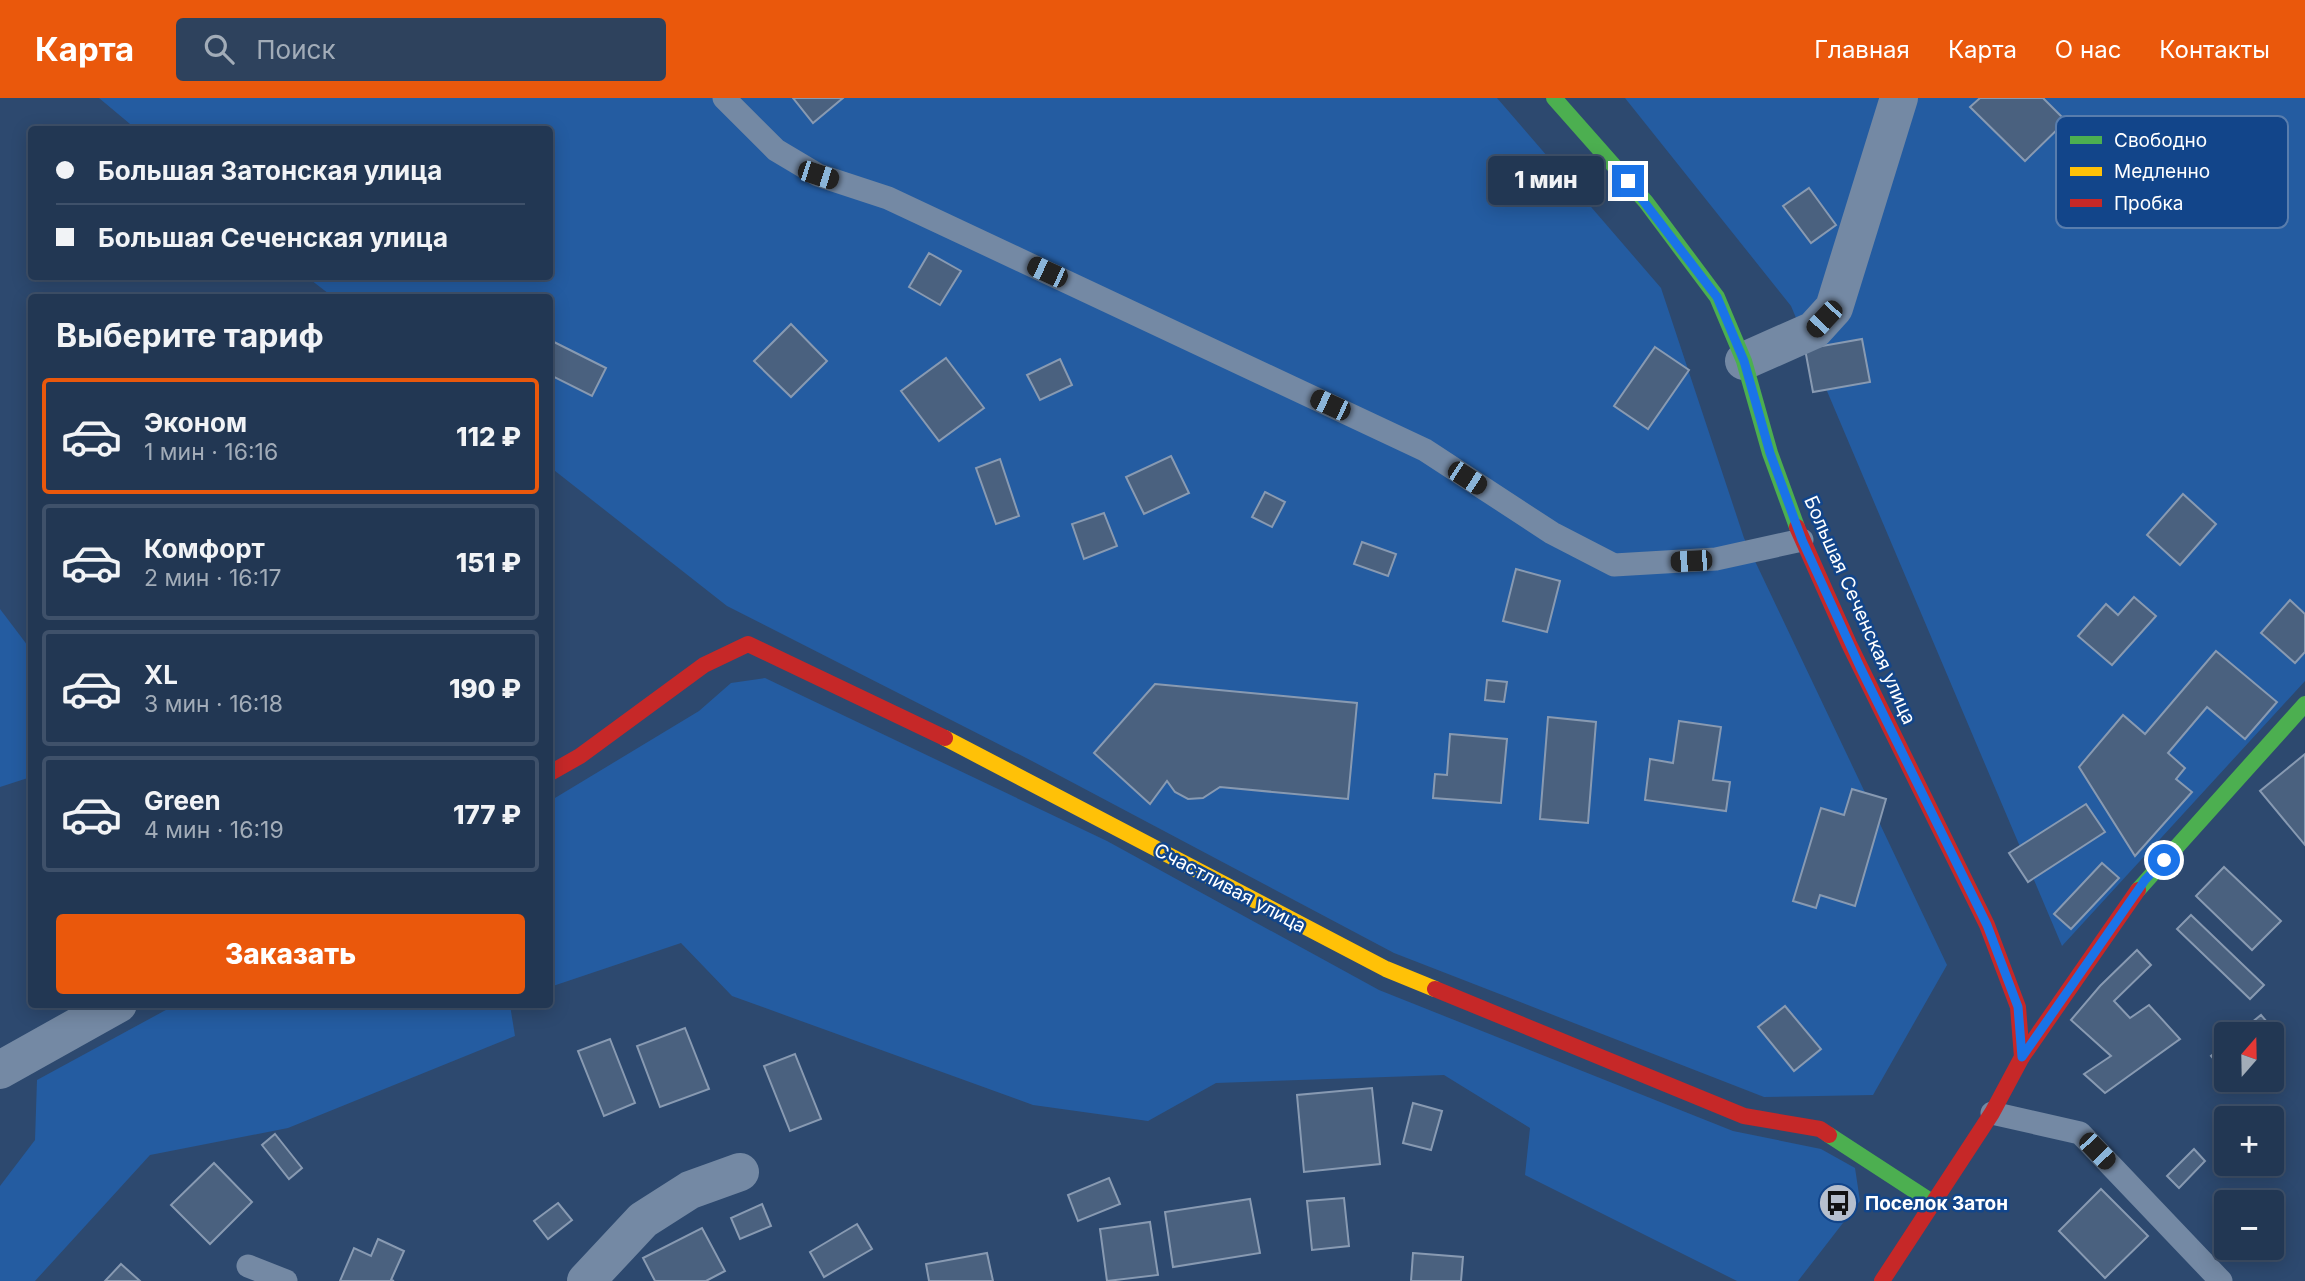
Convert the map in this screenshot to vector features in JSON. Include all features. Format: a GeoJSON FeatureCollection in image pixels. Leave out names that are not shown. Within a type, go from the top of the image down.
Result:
{"type":"FeatureCollection","features":[{"type":"Feature","properties":{"kind":"street","name":"Большая Сеченская улица"},"geometry":{"type":"LineString","coordinates":[[1554,98],[1646,202],[1717,297],[1744,361],[1770,453],[1802,540],[1855,656],[1987,925],[2018,1007],[2022,1057]]}},
{"type":"Feature","properties":{"kind":"street"},"geometry":{"type":"LineString","coordinates":[[1744,361],[1814,330],[1835,308],[1899,98]]}},
{"type":"Feature","properties":{"kind":"street","name":"Счастливая улица"},"geometry":{"type":"LineString","coordinates":[[553,771],[580,756],[704,665],[748,644],[916,723],[1386,969],[1744,1116],[1820,1129],[1935,1204]]}},
{"type":"Feature","properties":{"kind":"street"},"geometry":{"type":"LineString","coordinates":[[1882,1281],[1935,1204],[1992,1113],[2022,1057],[2145,880],[2305,704]]}},
{"type":"Feature","properties":{"kind":"street"},"geometry":{"type":"LineString","coordinates":[[0,1070],[111,1008]]}},
{"type":"Feature","properties":{"kind":"street"},"geometry":{"type":"LineString","coordinates":[[586,1281],[643,1220],[690,1190],[740,1172]]}},
{"type":"Feature","properties":{"kind":"lane"},"geometry":{"type":"LineString","coordinates":[[724,98],[776,150],[818,175],[888,198],[1425,450],[1552,533],[1614,565],[1716,559],[1802,540]]}},
{"type":"Feature","properties":{"kind":"lane"},"geometry":{"type":"LineString","coordinates":[[1992,1113],[2080,1133],[2221,1281]]}},
{"type":"Feature","properties":{"kind":"lane"},"geometry":{"type":"LineString","coordinates":[[248,1266],[286,1281]]}},
{"type":"Feature","properties":{"kind":"shaded area"},"geometry":{"type":"Polygon","coordinates":[[[99,98],[1497,98],[1661,288],[1744,538],[1947,965],[1873,1095],[1764,1097],[1394,953],[1032,761],[727,606],[553,469],[553,294],[329,294],[311,280],[553,280],[553,126],[132,126],[99,98]]]}},
{"type":"Feature","properties":{"kind":"shaded area"},"geometry":{"type":"Polygon","coordinates":[[[1625,98],[2305,98],[2305,681],[2062,946],[1791,306],[1625,98]]]}},
{"type":"Feature","properties":{"kind":"shaded area"},"geometry":{"type":"Polygon","coordinates":[[[0,609],[28,646],[28,778],[0,787],[0,609]]]}},
{"type":"Feature","properties":{"kind":"shaded area"},"geometry":{"type":"Polygon","coordinates":[[[765,678],[1107,841],[1379,990],[1733,1131],[1821,1149],[1855,1168],[1860,1201],[1798,1281],[1737,1281],[1525,1175],[1530,1128],[1444,1075],[1216,1083],[1148,1121],[1033,1105],[732,996],[681,943],[553,986],[553,799],[699,711],[731,683],[765,678]]]}},
{"type":"Feature","properties":{"kind":"shaded area"},"geometry":{"type":"Polygon","coordinates":[[[169,1008],[510,1008],[515,1036],[288,1128],[150,1155],[35,1281],[0,1281],[0,1186],[35,1140],[37,1080],[169,1008]]]}},
{"type":"Feature","properties":{"kind":"building"},"geometry":{"type":"Polygon","coordinates":[[[793,98],[843,98],[813,123],[793,98]]]}},
{"type":"Feature","properties":{"kind":"building"},"geometry":{"type":"Polygon","coordinates":[[[1980,98],[2043,98],[2061,116],[2056,116],[2056,131],[2025,161],[1970,107],[1980,98]]]}},
{"type":"Feature","properties":{"kind":"building"},"geometry":{"type":"Polygon","coordinates":[[[1809,188],[1836,225],[1811,243],[1783,206],[1809,188]]]}},
{"type":"Feature","properties":{"kind":"building"},"geometry":{"type":"Polygon","coordinates":[[[929,253],[961,271],[940,305],[909,287],[929,253]]]}},
{"type":"Feature","properties":{"kind":"building"},"geometry":{"type":"Polygon","coordinates":[[[791,324],[827,361],[791,397],[754,361],[791,324]]]}},
{"type":"Feature","properties":{"kind":"building"},"geometry":{"type":"Polygon","coordinates":[[[1862,339],[1870,382],[1813,392],[1805,349],[1862,339]]]}},
{"type":"Feature","properties":{"kind":"building"},"geometry":{"type":"Polygon","coordinates":[[[553,342],[606,368],[592,396],[553,376],[553,342]]]}},
{"type":"Feature","properties":{"kind":"building"},"geometry":{"type":"Polygon","coordinates":[[[1655,347],[1689,370],[1648,429],[1614,406],[1655,347]]]}},
{"type":"Feature","properties":{"kind":"building"},"geometry":{"type":"Polygon","coordinates":[[[946,358],[984,408],[939,441],[901,391],[946,358]]]}},
{"type":"Feature","properties":{"kind":"building"},"geometry":{"type":"Polygon","coordinates":[[[1060,359],[1072,385],[1040,400],[1027,375],[1060,359]]]}},
{"type":"Feature","properties":{"kind":"building"},"geometry":{"type":"Polygon","coordinates":[[[1171,456],[1189,493],[1144,514],[1126,477],[1171,456]]]}},
{"type":"Feature","properties":{"kind":"building"},"geometry":{"type":"Polygon","coordinates":[[[1000,459],[1019,516],[996,524],[976,468],[1000,459]]]}},
{"type":"Feature","properties":{"kind":"building"},"geometry":{"type":"Polygon","coordinates":[[[1265,492],[1285,502],[1272,527],[1252,517],[1265,492]]]}},
{"type":"Feature","properties":{"kind":"building"},"geometry":{"type":"Polygon","coordinates":[[[2183,494],[2216,524],[2180,565],[2147,535],[2183,494]]]}},
{"type":"Feature","properties":{"kind":"building"},"geometry":{"type":"Polygon","coordinates":[[[1104,513],[1117,546],[1084,559],[1072,524],[1104,513]]]}},
{"type":"Feature","properties":{"kind":"building"},"geometry":{"type":"Polygon","coordinates":[[[1362,542],[1396,554],[1388,576],[1354,564],[1362,542]]]}},
{"type":"Feature","properties":{"kind":"building"},"geometry":{"type":"Polygon","coordinates":[[[1516,569],[1560,581],[1547,632],[1503,621],[1516,569]]]}},
{"type":"Feature","properties":{"kind":"building"},"geometry":{"type":"Polygon","coordinates":[[[2134,597],[2156,616],[2112,665],[2078,636],[2106,604],[2118,615],[2134,597]]]}},
{"type":"Feature","properties":{"kind":"building"},"geometry":{"type":"Polygon","coordinates":[[[2290,600],[2305,614],[2305,652],[2295,663],[2261,633],[2290,600]]]}},
{"type":"Feature","properties":{"kind":"building"},"geometry":{"type":"Polygon","coordinates":[[[2216,651],[2277,702],[2245,739],[2207,707],[2168,753],[2185,768],[2176,779],[2192,792],[2135,856],[2079,767],[2123,715],[2145,734],[2216,651]]]}},
{"type":"Feature","properties":{"kind":"building"},"geometry":{"type":"Polygon","coordinates":[[[1487,680],[1507,682],[1504,702],[1485,700],[1487,680]]]}},
{"type":"Feature","properties":{"kind":"building"},"geometry":{"type":"Polygon","coordinates":[[[1155,684],[1357,703],[1348,799],[1220,787],[1203,798],[1188,799],[1175,792],[1167,781],[1150,804],[1094,753],[1155,684]]]}},
{"type":"Feature","properties":{"kind":"building"},"geometry":{"type":"Polygon","coordinates":[[[1548,717],[1596,722],[1588,823],[1540,819],[1548,717]]]}},
{"type":"Feature","properties":{"kind":"building"},"geometry":{"type":"Polygon","coordinates":[[[1679,721],[1721,727],[1713,780],[1730,782],[1726,811],[1645,800],[1650,759],[1673,763],[1679,721]]]}},
{"type":"Feature","properties":{"kind":"building"},"geometry":{"type":"Polygon","coordinates":[[[1450,734],[1507,739],[1501,803],[1433,798],[1435,774],[1447,775],[1450,734]]]}},
{"type":"Feature","properties":{"kind":"building"},"geometry":{"type":"Polygon","coordinates":[[[2305,754],[2305,845],[2260,791],[2305,754]]]}},
{"type":"Feature","properties":{"kind":"building"},"geometry":{"type":"Polygon","coordinates":[[[1852,789],[1886,799],[1855,906],[1820,895],[1816,908],[1793,901],[1821,808],[1844,815],[1852,789]]]}},
{"type":"Feature","properties":{"kind":"building"},"geometry":{"type":"Polygon","coordinates":[[[2086,804],[2105,832],[2028,882],[2009,853],[2086,804]]]}},
{"type":"Feature","properties":{"kind":"building"},"geometry":{"type":"Polygon","coordinates":[[[2102,863],[2119,878],[2071,929],[2054,914],[2102,863]]]}},
{"type":"Feature","properties":{"kind":"building"},"geometry":{"type":"Polygon","coordinates":[[[2224,867],[2281,921],[2252,950],[2196,896],[2224,867]]]}},
{"type":"Feature","properties":{"kind":"building"},"geometry":{"type":"Polygon","coordinates":[[[2191,915],[2264,985],[2250,999],[2177,929],[2191,915]]]}},
{"type":"Feature","properties":{"kind":"building"},"geometry":{"type":"Polygon","coordinates":[[[2137,950],[2151,965],[2114,1001],[2130,1018],[2149,1005],[2180,1039],[2105,1093],[2084,1074],[2111,1056],[2071,1020],[2100,986],[2137,950]]]}},
{"type":"Feature","properties":{"kind":"building"},"geometry":{"type":"Polygon","coordinates":[[[1785,1006],[1821,1049],[1794,1071],[1758,1027],[1785,1006]]]}},
{"type":"Feature","properties":{"kind":"building"},"geometry":{"type":"Polygon","coordinates":[[[2261,1015],[2267,1022],[2252,1022],[2261,1015]]]}},
{"type":"Feature","properties":{"kind":"building"},"geometry":{"type":"Polygon","coordinates":[[[685,1028],[709,1089],[660,1107],[637,1046],[685,1028]]]}},
{"type":"Feature","properties":{"kind":"building"},"geometry":{"type":"Polygon","coordinates":[[[610,1039],[635,1103],[604,1116],[578,1051],[610,1039]]]}},
{"type":"Feature","properties":{"kind":"building"},"geometry":{"type":"Polygon","coordinates":[[[795,1054],[821,1119],[790,1131],[764,1066],[795,1054]]]}},
{"type":"Feature","properties":{"kind":"building"},"geometry":{"type":"Polygon","coordinates":[[[1372,1088],[1380,1164],[1304,1172],[1297,1095],[1372,1088]]]}},
{"type":"Feature","properties":{"kind":"building"},"geometry":{"type":"Polygon","coordinates":[[[1413,1103],[1442,1111],[1431,1150],[1403,1143],[1413,1103]]]}},
{"type":"Feature","properties":{"kind":"building"},"geometry":{"type":"Polygon","coordinates":[[[275,1134],[302,1168],[289,1179],[262,1145],[275,1134]]]}},
{"type":"Feature","properties":{"kind":"building"},"geometry":{"type":"Polygon","coordinates":[[[2194,1149],[2205,1161],[2179,1188],[2167,1176],[2194,1149]]]}},
{"type":"Feature","properties":{"kind":"building"},"geometry":{"type":"Polygon","coordinates":[[[214,1163],[252,1202],[210,1244],[171,1205],[214,1163]]]}},
{"type":"Feature","properties":{"kind":"building"},"geometry":{"type":"Polygon","coordinates":[[[1109,1178],[1120,1204],[1078,1221],[1068,1195],[1109,1178]]]}},
{"type":"Feature","properties":{"kind":"building"},"geometry":{"type":"Polygon","coordinates":[[[2101,1189],[2148,1236],[2105,1278],[2059,1231],[2101,1189]]]}},
{"type":"Feature","properties":{"kind":"building"},"geometry":{"type":"Polygon","coordinates":[[[1344,1198],[1349,1246],[1312,1250],[1307,1201],[1344,1198]]]}},
{"type":"Feature","properties":{"kind":"building"},"geometry":{"type":"Polygon","coordinates":[[[1250,1199],[1260,1253],[1173,1267],[1165,1212],[1250,1199]]]}},
{"type":"Feature","properties":{"kind":"building"},"geometry":{"type":"Polygon","coordinates":[[[558,1203],[572,1220],[548,1239],[534,1221],[558,1203]]]}},
{"type":"Feature","properties":{"kind":"building"},"geometry":{"type":"Polygon","coordinates":[[[762,1204],[771,1226],[740,1239],[731,1218],[762,1204]]]}},
{"type":"Feature","properties":{"kind":"building"},"geometry":{"type":"Polygon","coordinates":[[[1150,1222],[1158,1275],[1107,1281],[1100,1229],[1150,1222]]]}},
{"type":"Feature","properties":{"kind":"building"},"geometry":{"type":"Polygon","coordinates":[[[857,1224],[872,1249],[824,1277],[810,1252],[857,1224]]]}},
{"type":"Feature","properties":{"kind":"building"},"geometry":{"type":"Polygon","coordinates":[[[702,1228],[725,1271],[706,1281],[655,1281],[643,1258],[702,1228]]]}},
{"type":"Feature","properties":{"kind":"building"},"geometry":{"type":"Polygon","coordinates":[[[378,1239],[404,1251],[391,1280],[394,1281],[340,1281],[354,1248],[371,1256],[378,1239]]]}},
{"type":"Feature","properties":{"kind":"building"},"geometry":{"type":"Polygon","coordinates":[[[987,1253],[993,1281],[929,1281],[926,1264],[987,1253]]]}},
{"type":"Feature","properties":{"kind":"building"},"geometry":{"type":"Polygon","coordinates":[[[1413,1253],[1463,1257],[1461,1281],[1411,1281],[1413,1253]]]}},
{"type":"Feature","properties":{"kind":"building"},"geometry":{"type":"Polygon","coordinates":[[[121,1264],[140,1281],[105,1281],[121,1264]]]}},
{"type":"Feature","properties":{"kind":"traffic: fast"},"geometry":{"type":"LineString","coordinates":[[1554,98],[1646,202],[1717,297],[1744,361],[1770,453],[1797,527]]}},
{"type":"Feature","properties":{"kind":"traffic: fast"},"geometry":{"type":"LineString","coordinates":[[2138,890],[2305,704]]}},
{"type":"Feature","properties":{"kind":"traffic: fast"},"geometry":{"type":"LineString","coordinates":[[1829,1135],[1935,1204]]}},
{"type":"Feature","properties":{"kind":"traffic: slow"},"geometry":{"type":"LineString","coordinates":[[945,738],[1386,969],[1435,989]]}},
{"type":"Feature","properties":{"kind":"traffic: jam"},"geometry":{"type":"LineString","coordinates":[[1797,527],[1849,644],[1987,925],[2018,1007],[2022,1057]]}},
{"type":"Feature","properties":{"kind":"traffic: jam"},"geometry":{"type":"LineString","coordinates":[[553,771],[580,756],[704,665],[748,644],[945,738]]}},
{"type":"Feature","properties":{"kind":"traffic: jam"},"geometry":{"type":"LineString","coordinates":[[1882,1281],[1992,1113],[2022,1057],[2138,890]]}},
{"type":"Feature","properties":{"kind":"traffic: jam"},"geometry":{"type":"LineString","coordinates":[[1435,989],[1744,1116],[1820,1129],[1829,1135]]}},
{"type":"Feature","properties":{"kind":"place","name":"Поселок Затон"},"geometry":{"type":"Point","coordinates":[1838,1203]}},
{"type":"Feature","properties":{"kind":"route"},"geometry":{"type":"LineString","coordinates":[[1628,181],[1717,297],[1744,361],[1770,453],[1802,540],[1860,667],[1987,925],[2018,1007],[2022,1057],[2145,880],[2164,860]]}}]}
